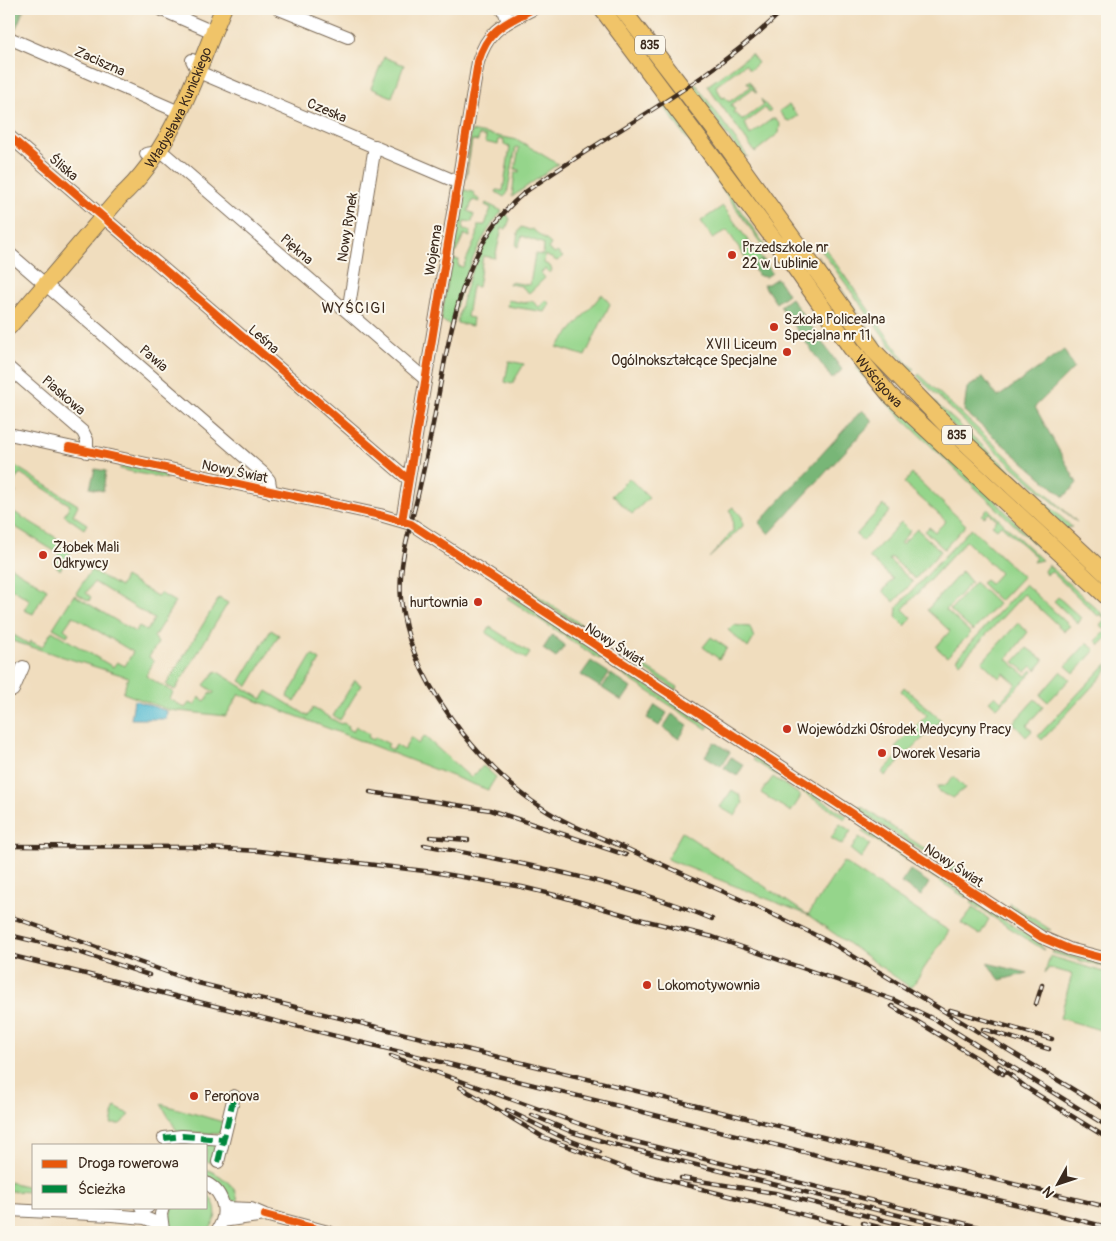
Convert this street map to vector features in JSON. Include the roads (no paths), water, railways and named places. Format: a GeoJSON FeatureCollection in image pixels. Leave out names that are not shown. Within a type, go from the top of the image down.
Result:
{"type":"FeatureCollection","features":[{"type":"Feature","properties":{"kind":"main road","name":"Władysława Kunickiego"},"geometry":{"type":"LineString","coordinates":[[209,30],[212,9]]}},
{"type":"Feature","properties":{"kind":"main road","name":"Władysława Kunickiego"},"geometry":{"type":"LineString","coordinates":[[9,327],[120,197],[152,153],[175,111],[209,30],[222,9]]}},
{"type":"Feature","properties":{"kind":"main road","name":"Wyścigowa"},"geometry":{"type":"LineString","coordinates":[[602,9],[868,369],[901,405],[1107,597]]}},
{"type":"Feature","properties":{"kind":"main road","name":"Wyścigowa"},"geometry":{"type":"LineString","coordinates":[[622,9],[726,145],[875,352],[946,425],[1107,574]]}},
{"type":"Feature","properties":{"kind":"street"},"geometry":{"type":"LineString","coordinates":[[160,9],[209,30]]}},
{"type":"Feature","properties":{"kind":"street"},"geometry":{"type":"LineString","coordinates":[[280,9],[348,37]]}},
{"type":"Feature","properties":{"kind":"street"},"geometry":{"type":"LineString","coordinates":[[501,9],[504,10],[508,22]]}},
{"type":"Feature","properties":{"kind":"street","name":"Wojenna"},"geometry":{"type":"LineString","coordinates":[[402,521],[473,85],[480,54],[491,34],[508,22],[533,9]]}},
{"type":"Feature","properties":{"kind":"street","name":"Zaciszna"},"geometry":{"type":"LineString","coordinates":[[9,38],[175,111]]}},
{"type":"Feature","properties":{"kind":"street","name":"Czeska"},"geometry":{"type":"LineString","coordinates":[[194,65],[457,182]]}},
{"type":"Feature","properties":{"kind":"street","name":"Śliska"},"geometry":{"type":"LineString","coordinates":[[9,136],[103,217]]}},
{"type":"Feature","properties":{"kind":"street","name":"Nowy Rynek"},"geometry":{"type":"LineString","coordinates":[[348,312],[375,146]]}},
{"type":"Feature","properties":{"kind":"street","name":"Piękna"},"geometry":{"type":"LineString","coordinates":[[152,153],[166,155],[425,379]]}},
{"type":"Feature","properties":{"kind":"street","name":"Leśna"},"geometry":{"type":"LineString","coordinates":[[103,217],[408,479]]}},
{"type":"Feature","properties":{"kind":"street","name":"Pawia"},"geometry":{"type":"LineString","coordinates":[[9,253],[264,473],[271,492]]}},
{"type":"Feature","properties":{"kind":"street","name":"Piaskowa"},"geometry":{"type":"LineString","coordinates":[[9,368],[83,432],[87,440],[87,452]]}},
{"type":"Feature","properties":{"kind":"street","name":"Nowy Świat"},"geometry":{"type":"LineString","coordinates":[[9,434],[402,521],[436,540],[1041,937],[1069,949],[1107,959]]}},
{"type":"Feature","properties":{"kind":"street"},"geometry":{"type":"LineString","coordinates":[[9,690],[13,690],[23,667]]}},
{"type":"Feature","properties":{"kind":"street"},"geometry":{"type":"LineString","coordinates":[[218,1162],[234,1096]]}},
{"type":"Feature","properties":{"kind":"street"},"geometry":{"type":"LineString","coordinates":[[164,1138],[182,1136],[223,1139]]}},
{"type":"Feature","properties":{"kind":"street"},"geometry":{"type":"LineString","coordinates":[[208,1185],[219,1194],[224,1208],[219,1227],[265,1215]]}},
{"type":"Feature","properties":{"kind":"street"},"geometry":{"type":"LineString","coordinates":[[9,1202],[32,1202]]}},
{"type":"Feature","properties":{"kind":"street"},"geometry":{"type":"LineString","coordinates":[[163,1208],[163,1229]]}},
{"type":"Feature","properties":{"kind":"street"},"geometry":{"type":"LineString","coordinates":[[224,1208],[251,1209],[265,1215],[328,1232]]}},
{"type":"Feature","properties":{"kind":"street"},"geometry":{"type":"LineString","coordinates":[[9,1210],[145,1218],[163,1229]]}},
{"type":"Feature","properties":{"kind":"water"},"geometry":{"type":"Polygon","coordinates":[[[134,700],[167,711],[166,719],[131,719],[134,700]]]}},
{"type":"Feature","properties":{"kind":"railway"},"geometry":{"type":"LineString","coordinates":[[784,9],[755,36],[691,84],[524,193],[502,216],[484,241],[470,270],[459,300],[451,331],[433,424],[405,549],[400,586],[406,628],[417,658],[432,688],[450,717],[494,769],[542,808],[576,827],[734,896],[833,944],[1107,1110]]}},
{"type":"Feature","properties":{"kind":"railway"},"geometry":{"type":"LineString","coordinates":[[370,792],[490,810],[626,855]]}},
{"type":"Feature","properties":{"kind":"railway"},"geometry":{"type":"LineString","coordinates":[[430,837],[468,840]]}},
{"type":"Feature","properties":{"kind":"railway"},"geometry":{"type":"LineString","coordinates":[[424,845],[570,874],[642,894],[712,919]]}},
{"type":"Feature","properties":{"kind":"railway"},"geometry":{"type":"LineString","coordinates":[[9,846],[190,847],[259,851],[433,872],[522,887],[563,897],[639,919],[713,937],[894,1000],[938,1021],[1107,1126]]}},
{"type":"Feature","properties":{"kind":"railway"},"geometry":{"type":"LineString","coordinates":[[9,916],[198,983],[1107,1207]]}},
{"type":"Feature","properties":{"kind":"railway"},"geometry":{"type":"LineString","coordinates":[[9,935],[79,952],[149,975]]}},
{"type":"Feature","properties":{"kind":"railway"},"geometry":{"type":"LineString","coordinates":[[9,955],[1107,1227]]}},
{"type":"Feature","properties":{"kind":"railway"},"geometry":{"type":"LineString","coordinates":[[1036,1004],[1042,985]]}},
{"type":"Feature","properties":{"kind":"railway"},"geometry":{"type":"LineString","coordinates":[[892,1006],[1003,1074]]}},
{"type":"Feature","properties":{"kind":"railway"},"geometry":{"type":"LineString","coordinates":[[950,1010],[1052,1039]]}},
{"type":"Feature","properties":{"kind":"railway"},"geometry":{"type":"LineString","coordinates":[[983,1029],[1049,1049]]}},
{"type":"Feature","properties":{"kind":"railway"},"geometry":{"type":"LineString","coordinates":[[391,1056],[616,1137],[999,1232]]}},
{"type":"Feature","properties":{"kind":"railway"},"geometry":{"type":"LineString","coordinates":[[999,1066],[1027,1088]]}},
{"type":"Feature","properties":{"kind":"railway"},"geometry":{"type":"LineString","coordinates":[[1022,1085],[1107,1138]]}},
{"type":"Feature","properties":{"kind":"railway"},"geometry":{"type":"LineString","coordinates":[[460,1087],[543,1137],[635,1172],[871,1232]]}},
{"type":"Feature","properties":{"kind":"railway"},"geometry":{"type":"LineString","coordinates":[[507,1110],[564,1138],[600,1152]]}},
{"type":"Feature","properties":{"kind":"railway"},"geometry":{"type":"LineString","coordinates":[[532,1115],[572,1132],[612,1144],[966,1232]]}},
{"type":"Feature","properties":{"kind":"railway"},"geometry":{"type":"LineString","coordinates":[[681,1178],[775,1193],[931,1232]]}},
{"type":"Feature","properties":{"kind":"railway"},"geometry":{"type":"LineString","coordinates":[[863,1223],[898,1232]]}},
{"type":"Feature","properties":{"kind":"place","name":"Przedszkole nr 22 w Lublinie"},"geometry":{"type":"Point","coordinates":[732,255]}},
{"type":"Feature","properties":{"kind":"place","name":"Szkoła Policealna Specjalna nr 11"},"geometry":{"type":"Point","coordinates":[774,327]}},
{"type":"Feature","properties":{"kind":"place","name":"XVII Liceum Ogólnokształcące Specjalne"},"geometry":{"type":"Point","coordinates":[787,352]}},
{"type":"Feature","properties":{"kind":"place","name":"Żłobek Mali Odkrywcy"},"geometry":{"type":"Point","coordinates":[43,555]}},
{"type":"Feature","properties":{"kind":"place","name":"hurtownia"},"geometry":{"type":"Point","coordinates":[478,602]}},
{"type":"Feature","properties":{"kind":"place","name":"Wojewódzki Ośrodek Medycyny Pracy"},"geometry":{"type":"Point","coordinates":[787,729]}},
{"type":"Feature","properties":{"kind":"place","name":"Dworek Vesaria"},"geometry":{"type":"Point","coordinates":[882,753]}},
{"type":"Feature","properties":{"kind":"place","name":"Lokomotywownia"},"geometry":{"type":"Point","coordinates":[647,985]}},
{"type":"Feature","properties":{"kind":"place","name":"Peronova"},"geometry":{"type":"Point","coordinates":[194,1096]}},
{"type":"Feature","properties":{"kind":"district","name":"WYŚCIGI"},"geometry":{"type":"Point","coordinates":[354,308]}}]}
